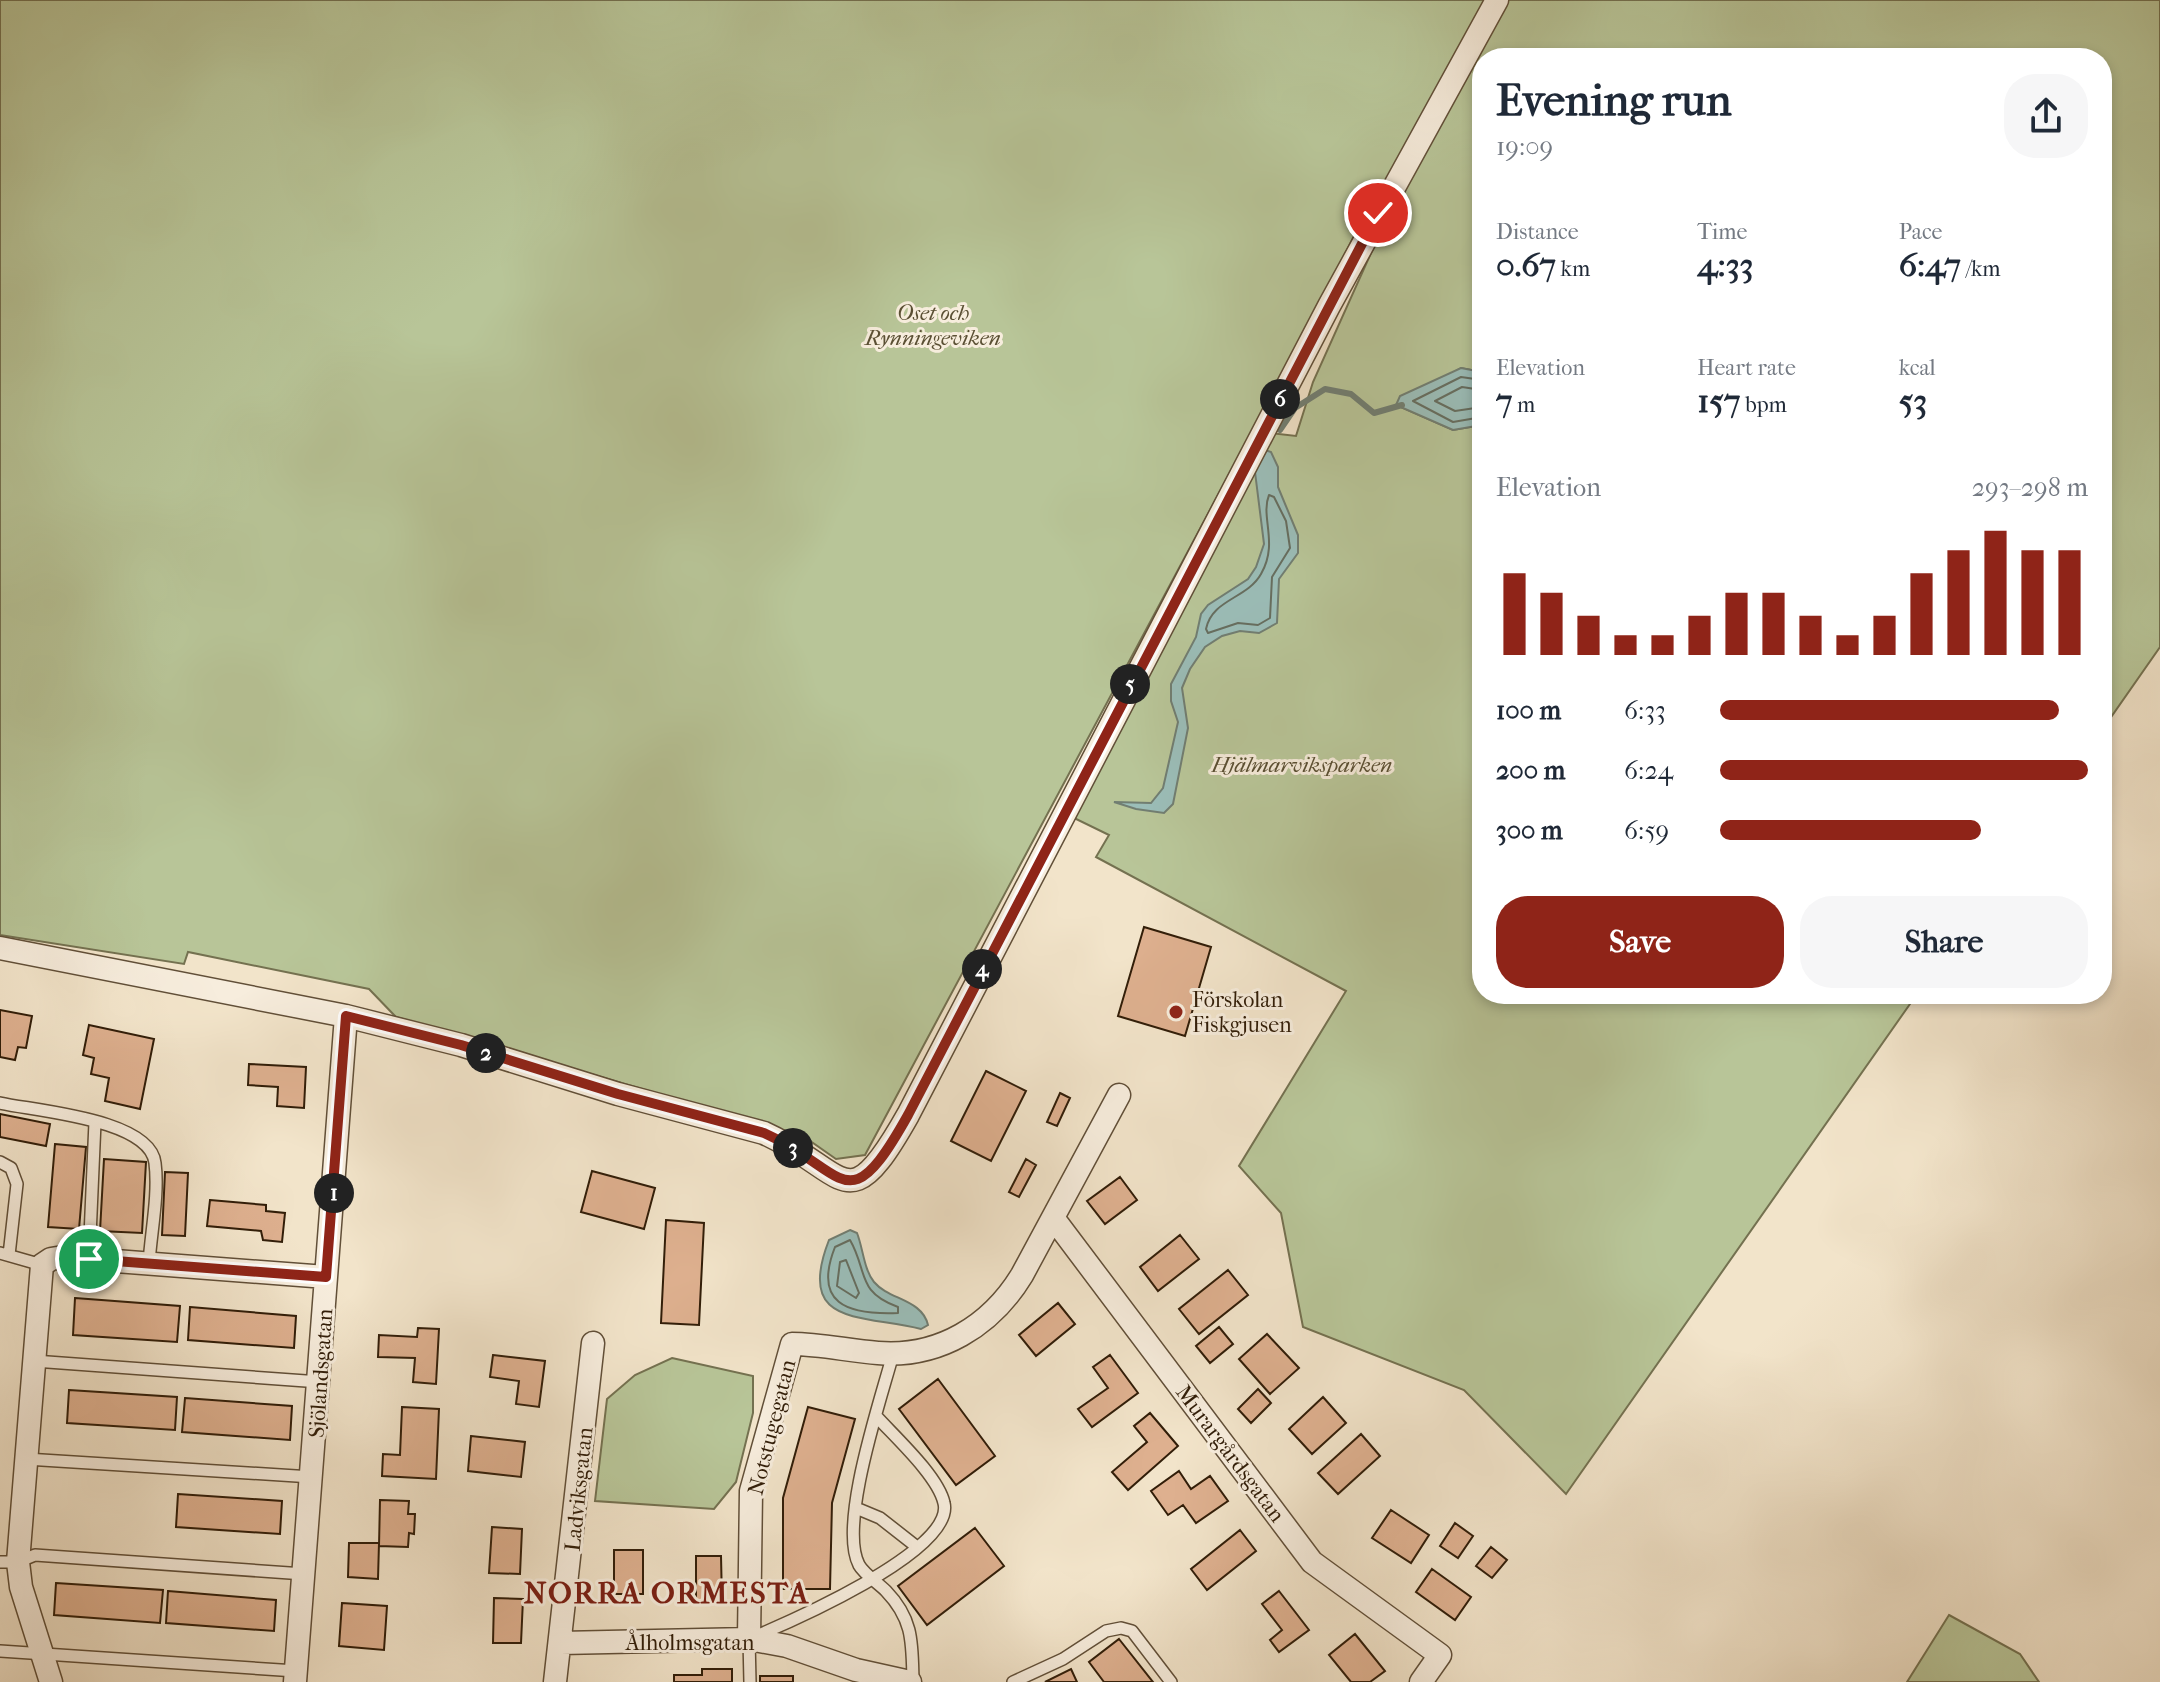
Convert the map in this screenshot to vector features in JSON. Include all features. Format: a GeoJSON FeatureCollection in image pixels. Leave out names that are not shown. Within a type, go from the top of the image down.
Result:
{"type":"FeatureCollection","features":[{"type":"Feature","properties":{"kind":"street"},"geometry":{"type":"LineString","coordinates":[[1473,48],[1497,0]]}},
{"type":"Feature","properties":{"kind":"street"},"geometry":{"type":"LineString","coordinates":[[0,948],[346,1016],[461,1045],[618,1094],[764,1133],[787,1143],[831,1177],[858,1178],[871,1172],[881,1162],[908,1115],[1357,253],[1472,51]]}},
{"type":"Feature","properties":{"kind":"street","name":"Sjölandsgatan"},"geometry":{"type":"LineString","coordinates":[[296,1676],[346,1016]]}},
{"type":"Feature","properties":{"kind":"street","name":"Notstugegatan"},"geometry":{"type":"LineString","coordinates":[[749,1639],[751,1491],[792,1344],[893,1354],[955,1340],[984,1322],[1013,1290],[1119,1095]]}},
{"type":"Feature","properties":{"kind":"street","name":"Murargårdsgatan"},"geometry":{"type":"LineString","coordinates":[[1054,1219],[1312,1562],[1440,1655],[1421,1682]]}},
{"type":"Feature","properties":{"kind":"street"},"geometry":{"type":"LineString","coordinates":[[51,1682],[21,1587],[9,1562],[26,1459],[42,1265],[57,1258],[89,1259],[326,1277]]}},
{"type":"Feature","properties":{"kind":"street","name":"Ladviksgatan"},"geometry":{"type":"LineString","coordinates":[[555,1682],[593,1343]]}},
{"type":"Feature","properties":{"kind":"street","name":"Ålholmsgatan"},"geometry":{"type":"LineString","coordinates":[[561,1643],[749,1639],[787,1646],[856,1670],[911,1682]]}},
{"type":"Feature","properties":{"kind":"lane"},"geometry":{"type":"LineString","coordinates":[[0,1103],[130,1132],[152,1154],[155,1163],[149,1263]]}},
{"type":"Feature","properties":{"kind":"lane"},"geometry":{"type":"LineString","coordinates":[[89,1259],[95,1122]]}},
{"type":"Feature","properties":{"kind":"lane"},"geometry":{"type":"LineString","coordinates":[[0,1162],[11,1168],[17,1184],[5,1254],[42,1265]]}},
{"type":"Feature","properties":{"kind":"lane"},"geometry":{"type":"LineString","coordinates":[[893,1354],[856,1508],[854,1549],[860,1567],[891,1596],[912,1629],[911,1682]]}},
{"type":"Feature","properties":{"kind":"lane"},"geometry":{"type":"LineString","coordinates":[[33,1361],[320,1382]]}},
{"type":"Feature","properties":{"kind":"lane"},"geometry":{"type":"LineString","coordinates":[[750,1682],[749,1639],[825,1606],[873,1578],[917,1547],[944,1514],[944,1501],[922,1467],[876,1416]]}},
{"type":"Feature","properties":{"kind":"lane"},"geometry":{"type":"LineString","coordinates":[[26,1459],[312,1477]]}},
{"type":"Feature","properties":{"kind":"lane"},"geometry":{"type":"LineString","coordinates":[[856,1508],[880,1518],[917,1547]]}},
{"type":"Feature","properties":{"kind":"lane"},"geometry":{"type":"LineString","coordinates":[[9,1562],[35,1555],[304,1574]]}},
{"type":"Feature","properties":{"kind":"lane"},"geometry":{"type":"LineString","coordinates":[[1013,1682],[1063,1659],[1106,1631],[1121,1628],[1132,1631],[1171,1682]]}},
{"type":"Feature","properties":{"kind":"lane"},"geometry":{"type":"LineString","coordinates":[[0,1651],[42,1652],[296,1676]]}},
{"type":"Feature","properties":{"kind":"green space"},"geometry":{"type":"Polygon","coordinates":[[[0,0],[2160,0],[2160,647],[2112,716],[2112,48],[1472,48],[1472,370],[1461,368],[1396,405],[1453,430],[1472,427],[1472,1004],[1910,1004],[1566,1494],[1464,1390],[1303,1327],[1281,1213],[1239,1166],[1346,991],[1096,857],[1109,835],[1072,817],[1270,433],[1296,436],[1313,382],[1394,202],[1378,189],[1301,340],[865,1155],[836,1159],[803,1136],[396,1017],[369,989],[188,952],[184,964],[0,935],[0,0]]]}},
{"type":"Feature","properties":{"kind":"green space"},"geometry":{"type":"Polygon","coordinates":[[[672,1358],[753,1376],[753,1413],[736,1482],[714,1509],[595,1501],[607,1399],[635,1375],[672,1358]]]}},
{"type":"Feature","properties":{"kind":"green space"},"geometry":{"type":"Polygon","coordinates":[[[1949,1615],[2020,1654],[2039,1682],[1907,1682],[1949,1615]]]}},
{"type":"Feature","properties":{"kind":"water"},"geometry":{"type":"Polygon","coordinates":[[[1461,368],[1472,370],[1472,427],[1453,430],[1396,405],[1400,396],[1461,368]]]}},
{"type":"Feature","properties":{"kind":"water"},"geometry":{"type":"Polygon","coordinates":[[[1265,450],[1271,452],[1278,467],[1278,487],[1298,535],[1298,553],[1279,579],[1277,623],[1259,633],[1240,631],[1222,636],[1205,647],[1190,669],[1182,688],[1188,728],[1173,804],[1164,813],[1114,802],[1151,803],[1163,788],[1178,722],[1171,701],[1171,684],[1196,637],[1201,614],[1208,605],[1248,579],[1264,544],[1255,472],[1265,450]]]}},
{"type":"Feature","properties":{"kind":"water"},"geometry":{"type":"Polygon","coordinates":[[[850,1230],[857,1233],[874,1282],[919,1310],[928,1325],[921,1329],[857,1317],[840,1312],[827,1302],[821,1288],[821,1268],[829,1240],[850,1230]]]}},
{"type":"Feature","properties":{"kind":"building"},"geometry":{"type":"Polygon","coordinates":[[[1144,927],[1211,947],[1185,1036],[1118,1016],[1144,927]]]}},
{"type":"Feature","properties":{"kind":"building"},"geometry":{"type":"Polygon","coordinates":[[[0,1010],[32,1016],[26,1048],[18,1047],[15,1060],[0,1057],[0,1010]]]}},
{"type":"Feature","properties":{"kind":"building"},"geometry":{"type":"Polygon","coordinates":[[[89,1025],[154,1039],[140,1109],[105,1101],[109,1078],[91,1074],[94,1058],[83,1055],[89,1025]]]}},
{"type":"Feature","properties":{"kind":"building"},"geometry":{"type":"Polygon","coordinates":[[[249,1064],[306,1067],[304,1108],[277,1106],[278,1087],[248,1085],[249,1064]]]}},
{"type":"Feature","properties":{"kind":"building"},"geometry":{"type":"Polygon","coordinates":[[[986,1071],[1026,1091],[991,1161],[951,1141],[986,1071]]]}},
{"type":"Feature","properties":{"kind":"building"},"geometry":{"type":"Polygon","coordinates":[[[1060,1093],[1070,1098],[1057,1126],[1047,1122],[1060,1093]]]}},
{"type":"Feature","properties":{"kind":"building"},"geometry":{"type":"Polygon","coordinates":[[[0,1114],[50,1124],[46,1146],[0,1137],[0,1114]]]}},
{"type":"Feature","properties":{"kind":"building"},"geometry":{"type":"Polygon","coordinates":[[[55,1144],[86,1147],[79,1229],[48,1227],[55,1144]]]}},
{"type":"Feature","properties":{"kind":"building"},"geometry":{"type":"Polygon","coordinates":[[[104,1159],[146,1162],[142,1233],[100,1231],[104,1159]]]}},
{"type":"Feature","properties":{"kind":"building"},"geometry":{"type":"Polygon","coordinates":[[[1026,1159],[1036,1165],[1019,1197],[1009,1192],[1026,1159]]]}},
{"type":"Feature","properties":{"kind":"building"},"geometry":{"type":"Polygon","coordinates":[[[592,1171],[655,1188],[644,1229],[581,1212],[592,1171]]]}},
{"type":"Feature","properties":{"kind":"building"},"geometry":{"type":"Polygon","coordinates":[[[165,1172],[188,1173],[185,1236],[162,1235],[165,1172]]]}},
{"type":"Feature","properties":{"kind":"building"},"geometry":{"type":"Polygon","coordinates":[[[1120,1177],[1137,1200],[1105,1224],[1087,1201],[1120,1177]]]}},
{"type":"Feature","properties":{"kind":"building"},"geometry":{"type":"Polygon","coordinates":[[[210,1200],[266,1205],[266,1211],[285,1213],[282,1242],[263,1240],[261,1231],[207,1226],[210,1200]]]}},
{"type":"Feature","properties":{"kind":"building"},"geometry":{"type":"Polygon","coordinates":[[[666,1220],[704,1223],[699,1325],[661,1323],[666,1220]]]}},
{"type":"Feature","properties":{"kind":"building"},"geometry":{"type":"Polygon","coordinates":[[[1180,1235],[1199,1259],[1158,1291],[1140,1267],[1180,1235]]]}},
{"type":"Feature","properties":{"kind":"building"},"geometry":{"type":"Polygon","coordinates":[[[1228,1270],[1248,1295],[1199,1334],[1179,1309],[1228,1270]]]}},
{"type":"Feature","properties":{"kind":"building"},"geometry":{"type":"Polygon","coordinates":[[[75,1298],[180,1306],[177,1342],[73,1335],[75,1298]]]}},
{"type":"Feature","properties":{"kind":"building"},"geometry":{"type":"Polygon","coordinates":[[[1058,1303],[1075,1324],[1036,1356],[1019,1335],[1058,1303]]]}},
{"type":"Feature","properties":{"kind":"building"},"geometry":{"type":"Polygon","coordinates":[[[190,1307],[296,1316],[294,1348],[188,1340],[190,1307]]]}},
{"type":"Feature","properties":{"kind":"building"},"geometry":{"type":"Polygon","coordinates":[[[1219,1327],[1233,1344],[1210,1363],[1196,1346],[1219,1327]]]}},
{"type":"Feature","properties":{"kind":"building"},"geometry":{"type":"Polygon","coordinates":[[[418,1328],[439,1329],[436,1384],[413,1382],[415,1358],[378,1357],[379,1335],[417,1337],[418,1328]]]}},
{"type":"Feature","properties":{"kind":"building"},"geometry":{"type":"Polygon","coordinates":[[[1267,1334],[1299,1368],[1270,1394],[1239,1359],[1267,1334]]]}},
{"type":"Feature","properties":{"kind":"building"},"geometry":{"type":"Polygon","coordinates":[[[493,1355],[545,1361],[539,1407],[516,1404],[519,1381],[490,1377],[493,1355]]]}},
{"type":"Feature","properties":{"kind":"building"},"geometry":{"type":"Polygon","coordinates":[[[1110,1355],[1138,1393],[1092,1427],[1078,1409],[1108,1388],[1093,1367],[1110,1355]]]}},
{"type":"Feature","properties":{"kind":"building"},"geometry":{"type":"Polygon","coordinates":[[[938,1379],[995,1456],[956,1485],[899,1409],[938,1379]]]}},
{"type":"Feature","properties":{"kind":"building"},"geometry":{"type":"Polygon","coordinates":[[[1258,1389],[1271,1403],[1251,1423],[1238,1409],[1258,1389]]]}},
{"type":"Feature","properties":{"kind":"building"},"geometry":{"type":"Polygon","coordinates":[[[69,1390],[177,1397],[175,1430],[67,1423],[69,1390]]]}},
{"type":"Feature","properties":{"kind":"building"},"geometry":{"type":"Polygon","coordinates":[[[1323,1397],[1346,1423],[1312,1454],[1289,1429],[1323,1397]]]}},
{"type":"Feature","properties":{"kind":"building"},"geometry":{"type":"Polygon","coordinates":[[[185,1398],[292,1406],[290,1440],[182,1432],[185,1398]]]}},
{"type":"Feature","properties":{"kind":"building"},"geometry":{"type":"Polygon","coordinates":[[[402,1407],[439,1409],[436,1479],[382,1476],[383,1454],[400,1455],[402,1407]]]}},
{"type":"Feature","properties":{"kind":"building"},"geometry":{"type":"Polygon","coordinates":[[[808,1407],[855,1419],[832,1503],[830,1589],[783,1589],[783,1498],[808,1407]]]}},
{"type":"Feature","properties":{"kind":"building"},"geometry":{"type":"Polygon","coordinates":[[[1150,1413],[1178,1446],[1128,1490],[1112,1472],[1147,1442],[1134,1426],[1150,1413]]]}},
{"type":"Feature","properties":{"kind":"building"},"geometry":{"type":"Polygon","coordinates":[[[1361,1434],[1380,1456],[1338,1494],[1318,1473],[1361,1434]]]}},
{"type":"Feature","properties":{"kind":"building"},"geometry":{"type":"Polygon","coordinates":[[[471,1436],[525,1442],[521,1477],[468,1471],[471,1436]]]}},
{"type":"Feature","properties":{"kind":"building"},"geometry":{"type":"Polygon","coordinates":[[[1179,1471],[1191,1489],[1210,1476],[1228,1501],[1196,1523],[1183,1505],[1168,1515],[1151,1491],[1179,1471]]]}},
{"type":"Feature","properties":{"kind":"building"},"geometry":{"type":"Polygon","coordinates":[[[178,1494],[282,1501],[280,1534],[176,1527],[178,1494]]]}},
{"type":"Feature","properties":{"kind":"building"},"geometry":{"type":"Polygon","coordinates":[[[380,1500],[409,1501],[408,1514],[415,1514],[414,1534],[409,1533],[408,1547],[379,1546],[380,1500]]]}},
{"type":"Feature","properties":{"kind":"building"},"geometry":{"type":"Polygon","coordinates":[[[1391,1510],[1429,1535],[1411,1563],[1372,1538],[1391,1510]]]}},
{"type":"Feature","properties":{"kind":"building"},"geometry":{"type":"Polygon","coordinates":[[[1455,1523],[1473,1536],[1458,1558],[1440,1546],[1455,1523]]]}},
{"type":"Feature","properties":{"kind":"building"},"geometry":{"type":"Polygon","coordinates":[[[492,1527],[522,1529],[520,1574],[489,1573],[492,1527]]]}},
{"type":"Feature","properties":{"kind":"building"},"geometry":{"type":"Polygon","coordinates":[[[975,1528],[1004,1566],[927,1625],[898,1586],[975,1528]]]}},
{"type":"Feature","properties":{"kind":"building"},"geometry":{"type":"Polygon","coordinates":[[[1240,1530],[1256,1551],[1207,1590],[1191,1569],[1240,1530]]]}},
{"type":"Feature","properties":{"kind":"building"},"geometry":{"type":"Polygon","coordinates":[[[349,1543],[379,1543],[378,1579],[348,1577],[349,1543]]]}},
{"type":"Feature","properties":{"kind":"building"},"geometry":{"type":"Polygon","coordinates":[[[1491,1547],[1507,1560],[1492,1578],[1476,1566],[1491,1547]]]}},
{"type":"Feature","properties":{"kind":"building"},"geometry":{"type":"Polygon","coordinates":[[[614,1550],[643,1550],[643,1594],[614,1594],[614,1550]]]}},
{"type":"Feature","properties":{"kind":"building"},"geometry":{"type":"Polygon","coordinates":[[[696,1556],[721,1556],[722,1601],[696,1602],[696,1556]]]}},
{"type":"Feature","properties":{"kind":"building"},"geometry":{"type":"Polygon","coordinates":[[[1432,1569],[1471,1597],[1455,1620],[1416,1592],[1432,1569]]]}},
{"type":"Feature","properties":{"kind":"building"},"geometry":{"type":"Polygon","coordinates":[[[56,1583],[163,1590],[160,1623],[54,1615],[56,1583]]]}},
{"type":"Feature","properties":{"kind":"building"},"geometry":{"type":"Polygon","coordinates":[[[168,1591],[276,1600],[274,1631],[166,1623],[168,1591]]]}},
{"type":"Feature","properties":{"kind":"building"},"geometry":{"type":"Polygon","coordinates":[[[1279,1591],[1309,1630],[1279,1652],[1270,1640],[1282,1630],[1262,1604],[1279,1591]]]}},
{"type":"Feature","properties":{"kind":"building"},"geometry":{"type":"Polygon","coordinates":[[[494,1598],[523,1599],[521,1643],[493,1643],[494,1598]]]}},
{"type":"Feature","properties":{"kind":"building"},"geometry":{"type":"Polygon","coordinates":[[[342,1603],[387,1606],[384,1650],[339,1646],[342,1603]]]}},
{"type":"Feature","properties":{"kind":"building"},"geometry":{"type":"Polygon","coordinates":[[[1355,1634],[1385,1671],[1370,1682],[1351,1682],[1329,1655],[1355,1634]]]}},
{"type":"Feature","properties":{"kind":"building"},"geometry":{"type":"Polygon","coordinates":[[[1119,1639],[1153,1682],[1104,1682],[1089,1662],[1119,1639]]]}},
{"type":"Feature","properties":{"kind":"building"},"geometry":{"type":"Polygon","coordinates":[[[702,1669],[732,1669],[732,1682],[674,1682],[674,1675],[702,1675],[702,1669]]]}},
{"type":"Feature","properties":{"kind":"building"},"geometry":{"type":"Polygon","coordinates":[[[1071,1669],[1077,1682],[1045,1682],[1071,1669]]]}},
{"type":"Feature","properties":{"kind":"building"},"geometry":{"type":"Polygon","coordinates":[[[760,1676],[793,1676],[793,1682],[760,1682],[760,1676]]]}},
{"type":"Feature","properties":{"kind":"waterway"},"geometry":{"type":"LineString","coordinates":[[1280,430],[1295,408],[1325,389],[1351,394],[1374,413],[1402,405]]}},
{"type":"Feature","properties":{"kind":"place","name":"Förskolan Fiskgjusen"},"geometry":{"type":"Point","coordinates":[1176,1012]}},
{"type":"Feature","properties":{"kind":"district","name":"NORRA ORMESTA"},"geometry":{"type":"Point","coordinates":[667,1593]}},
{"type":"Feature","properties":{"kind":"route"},"geometry":{"type":"LineString","coordinates":[[89,1259],[326,1277],[346,1016],[461,1045],[618,1094],[764,1133],[787,1143],[831,1177],[843,1180],[871,1172],[881,1162],[908,1115],[1082,775],[1378,213]]}},
{"type":"Feature","properties":{"kind":"park label","name":"Oset och Rynningeviken"},"geometry":{"type":"Point","coordinates":[933,324]}},
{"type":"Feature","properties":{"kind":"park label","name":"Hjälmarviksparken"},"geometry":{"type":"Point","coordinates":[1302,764]}}]}
